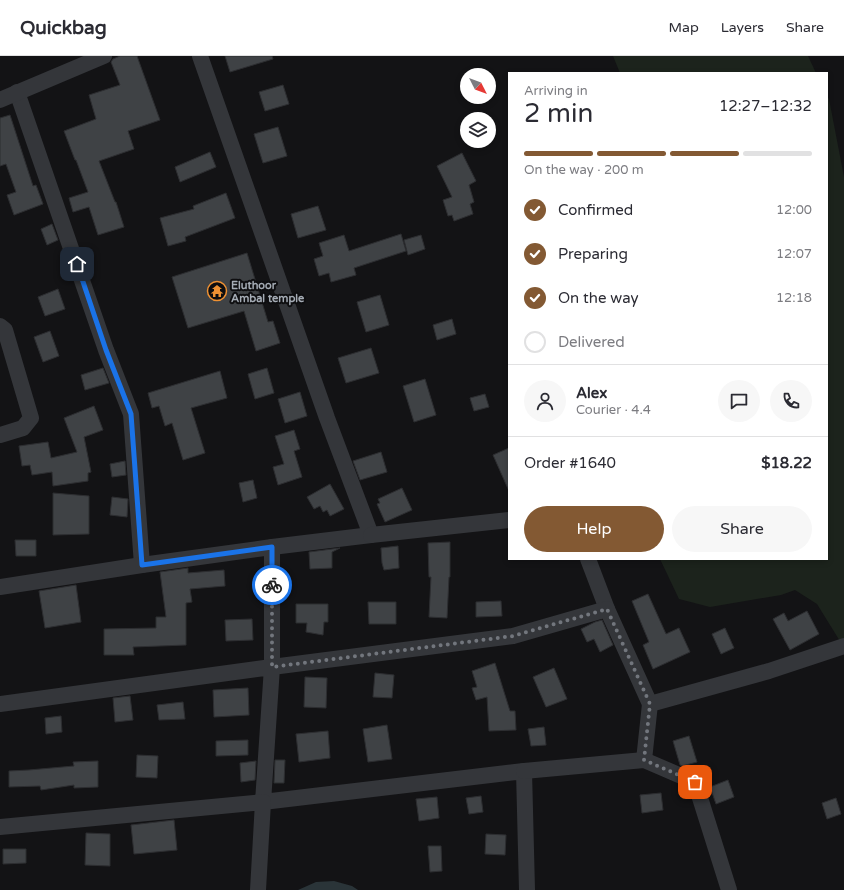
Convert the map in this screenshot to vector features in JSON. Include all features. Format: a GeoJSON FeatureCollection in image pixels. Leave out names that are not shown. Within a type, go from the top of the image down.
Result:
{"type":"FeatureCollection","features":[{"type":"Feature","properties":{"kind":"street"},"geometry":{"type":"LineString","coordinates":[[0,100],[104,56]]}},
{"type":"Feature","properties":{"kind":"street"},"geometry":{"type":"LineString","coordinates":[[200,56],[327,418],[371,535]]}},
{"type":"Feature","properties":{"kind":"street"},"geometry":{"type":"LineString","coordinates":[[17,92],[106,350],[131,414],[142,565]]}},
{"type":"Feature","properties":{"kind":"street"},"geometry":{"type":"LineString","coordinates":[[0,326],[5,330],[31,418],[23,428],[0,434]]}},
{"type":"Feature","properties":{"kind":"street"},"geometry":{"type":"LineString","coordinates":[[0,587],[272,547],[508,520]]}},
{"type":"Feature","properties":{"kind":"street"},"geometry":{"type":"LineString","coordinates":[[258,890],[272,667],[272,547]]}},
{"type":"Feature","properties":{"kind":"street"},"geometry":{"type":"LineString","coordinates":[[588,560],[607,609],[650,704],[644,760]]}},
{"type":"Feature","properties":{"kind":"street"},"geometry":{"type":"LineString","coordinates":[[0,704],[513,636],[607,609]]}},
{"type":"Feature","properties":{"kind":"street"},"geometry":{"type":"LineString","coordinates":[[650,704],[769,671],[844,646]]}},
{"type":"Feature","properties":{"kind":"street"},"geometry":{"type":"LineString","coordinates":[[0,827],[263,802],[524,771],[644,760],[695,782],[729,890]]}},
{"type":"Feature","properties":{"kind":"street"},"geometry":{"type":"LineString","coordinates":[[524,771],[527,890]]}},
{"type":"Feature","properties":{"kind":"shaded area"},"geometry":{"type":"Polygon","coordinates":[[[613,56],[808,56],[816,72],[620,72],[613,56]]]}},
{"type":"Feature","properties":{"kind":"shaded area"},"geometry":{"type":"Polygon","coordinates":[[[828,98],[844,177],[844,646],[817,604],[795,590],[781,595],[710,607],[679,599],[660,560],[828,560],[828,98]]]}},
{"type":"Feature","properties":{"kind":"shaded area"},"geometry":{"type":"Polygon","coordinates":[[[334,881],[352,886],[358,890],[298,890],[316,882],[334,881]]]}},
{"type":"Feature","properties":{"kind":"building"},"geometry":{"type":"Polygon","coordinates":[[[120,56],[137,56],[160,120],[128,131],[134,149],[99,161],[116,202],[124,227],[98,235],[89,207],[73,212],[69,198],[88,192],[64,131],[96,119],[89,95],[120,85],[111,62],[113,59],[120,56]]]}},
{"type":"Feature","properties":{"kind":"building"},"geometry":{"type":"Polygon","coordinates":[[[225,56],[272,56],[273,59],[230,72],[225,56]]]}},
{"type":"Feature","properties":{"kind":"building"},"geometry":{"type":"Polygon","coordinates":[[[283,85],[289,104],[265,111],[259,92],[283,85]]]}},
{"type":"Feature","properties":{"kind":"building"},"geometry":{"type":"Polygon","coordinates":[[[10,115],[33,186],[36,185],[43,204],[14,215],[7,195],[16,192],[6,164],[0,166],[0,118],[10,115]]]}},
{"type":"Feature","properties":{"kind":"building"},"geometry":{"type":"Polygon","coordinates":[[[278,127],[287,156],[263,163],[254,134],[278,127]]]}},
{"type":"Feature","properties":{"kind":"building"},"geometry":{"type":"Polygon","coordinates":[[[210,152],[216,167],[180,182],[175,167],[210,152]]]}},
{"type":"Feature","properties":{"kind":"building"},"geometry":{"type":"Polygon","coordinates":[[[462,153],[476,181],[469,185],[474,202],[470,204],[473,214],[454,221],[452,215],[448,216],[443,200],[452,197],[437,166],[462,153]]]}},
{"type":"Feature","properties":{"kind":"building"},"geometry":{"type":"Polygon","coordinates":[[[226,193],[235,218],[185,237],[186,241],[168,246],[160,218],[194,209],[193,206],[226,193]]]}},
{"type":"Feature","properties":{"kind":"building"},"geometry":{"type":"Polygon","coordinates":[[[318,206],[326,230],[298,238],[291,214],[318,206]]]}},
{"type":"Feature","properties":{"kind":"building"},"geometry":{"type":"Polygon","coordinates":[[[52,224],[58,240],[47,245],[41,229],[52,224]]]}},
{"type":"Feature","properties":{"kind":"building"},"geometry":{"type":"Polygon","coordinates":[[[401,234],[406,251],[354,268],[356,275],[331,282],[329,273],[319,276],[314,259],[323,256],[319,243],[344,235],[349,251],[401,234]]]}},
{"type":"Feature","properties":{"kind":"building"},"geometry":{"type":"Polygon","coordinates":[[[421,235],[425,249],[408,255],[404,240],[421,235]]]}},
{"type":"Feature","properties":{"kind":"building","name":"Eluthoor Ambal temple"},"geometry":{"type":"Polygon","coordinates":[[[247,253],[268,322],[273,321],[280,343],[256,351],[244,311],[188,328],[172,277],[247,253]]]}},
{"type":"Feature","properties":{"kind":"building"},"geometry":{"type":"Polygon","coordinates":[[[58,289],[65,309],[45,316],[38,297],[58,289]]]}},
{"type":"Feature","properties":{"kind":"building"},"geometry":{"type":"Polygon","coordinates":[[[380,295],[389,325],[366,332],[357,302],[380,295]]]}},
{"type":"Feature","properties":{"kind":"building"},"geometry":{"type":"Polygon","coordinates":[[[452,319],[456,334],[437,340],[433,325],[452,319]]]}},
{"type":"Feature","properties":{"kind":"building"},"geometry":{"type":"Polygon","coordinates":[[[50,331],[59,356],[43,362],[34,337],[50,331]]]}},
{"type":"Feature","properties":{"kind":"building"},"geometry":{"type":"Polygon","coordinates":[[[371,348],[379,373],[346,383],[338,358],[371,348]]]}},
{"type":"Feature","properties":{"kind":"building"},"geometry":{"type":"Polygon","coordinates":[[[103,368],[109,383],[85,390],[81,375],[103,368]]]}},
{"type":"Feature","properties":{"kind":"building"},"geometry":{"type":"Polygon","coordinates":[[[267,368],[274,393],[255,399],[248,374],[267,368]]]}},
{"type":"Feature","properties":{"kind":"building"},"geometry":{"type":"Polygon","coordinates":[[[220,371],[227,398],[191,408],[205,453],[183,460],[172,423],[165,426],[159,406],[152,408],[148,393],[220,371]]]}},
{"type":"Feature","properties":{"kind":"building"},"geometry":{"type":"Polygon","coordinates":[[[425,379],[436,415],[414,422],[403,386],[425,379]]]}},
{"type":"Feature","properties":{"kind":"building"},"geometry":{"type":"Polygon","coordinates":[[[300,392],[307,416],[285,423],[278,399],[300,392]]]}},
{"type":"Feature","properties":{"kind":"building"},"geometry":{"type":"Polygon","coordinates":[[[485,394],[489,407],[474,411],[470,398],[485,394]]]}},
{"type":"Feature","properties":{"kind":"building"},"geometry":{"type":"Polygon","coordinates":[[[94,406],[103,430],[84,437],[91,472],[88,473],[88,481],[53,486],[52,472],[32,475],[30,465],[22,466],[19,446],[48,442],[51,458],[77,452],[64,418],[94,406]]]}},
{"type":"Feature","properties":{"kind":"building"},"geometry":{"type":"Polygon","coordinates":[[[294,430],[300,449],[294,451],[302,477],[278,485],[273,467],[284,464],[275,436],[294,430]]]}},
{"type":"Feature","properties":{"kind":"building"},"geometry":{"type":"Polygon","coordinates":[[[508,448],[508,489],[493,455],[508,448]]]}},
{"type":"Feature","properties":{"kind":"building"},"geometry":{"type":"Polygon","coordinates":[[[381,452],[387,472],[360,480],[353,461],[381,452]]]}},
{"type":"Feature","properties":{"kind":"building"},"geometry":{"type":"Polygon","coordinates":[[[125,461],[126,475],[112,477],[110,464],[125,461]]]}},
{"type":"Feature","properties":{"kind":"building"},"geometry":{"type":"Polygon","coordinates":[[[253,480],[257,498],[243,502],[239,483],[253,480]]]}},
{"type":"Feature","properties":{"kind":"building"},"geometry":{"type":"Polygon","coordinates":[[[330,484],[344,509],[330,516],[327,510],[323,512],[320,506],[314,509],[307,497],[330,484]]]}},
{"type":"Feature","properties":{"kind":"building"},"geometry":{"type":"Polygon","coordinates":[[[402,488],[412,510],[385,522],[377,504],[380,503],[378,499],[402,488]]]}},
{"type":"Feature","properties":{"kind":"building"},"geometry":{"type":"Polygon","coordinates":[[[53,493],[89,496],[89,534],[53,535],[53,493]]]}},
{"type":"Feature","properties":{"kind":"building"},"geometry":{"type":"Polygon","coordinates":[[[112,497],[128,499],[127,517],[110,515],[112,497]]]}},
{"type":"Feature","properties":{"kind":"building"},"geometry":{"type":"Polygon","coordinates":[[[15,540],[36,540],[36,556],[16,556],[15,540]]]}},
{"type":"Feature","properties":{"kind":"building"},"geometry":{"type":"Polygon","coordinates":[[[450,542],[450,577],[447,618],[429,617],[431,577],[429,577],[428,543],[450,542]]]}},
{"type":"Feature","properties":{"kind":"building"},"geometry":{"type":"Polygon","coordinates":[[[398,546],[399,568],[384,570],[381,548],[398,546]]]}},
{"type":"Feature","properties":{"kind":"building"},"geometry":{"type":"Polygon","coordinates":[[[340,548],[332,552],[332,568],[310,569],[309,552],[340,548]]]}},
{"type":"Feature","properties":{"kind":"building"},"geometry":{"type":"Polygon","coordinates":[[[188,568],[188,573],[224,570],[225,586],[190,589],[192,602],[186,603],[186,645],[133,647],[134,655],[104,655],[104,629],[156,628],[156,617],[166,617],[160,572],[188,568]]]}},
{"type":"Feature","properties":{"kind":"building"},"geometry":{"type":"Polygon","coordinates":[[[76,585],[81,622],[45,628],[39,591],[76,585]]]}},
{"type":"Feature","properties":{"kind":"building"},"geometry":{"type":"Polygon","coordinates":[[[648,594],[666,634],[679,628],[690,652],[653,669],[643,645],[649,642],[632,601],[648,594]]]}},
{"type":"Feature","properties":{"kind":"building"},"geometry":{"type":"Polygon","coordinates":[[[501,601],[502,616],[476,617],[476,602],[501,601]]]}},
{"type":"Feature","properties":{"kind":"building"},"geometry":{"type":"Polygon","coordinates":[[[368,602],[396,602],[396,624],[369,624],[368,602]]]}},
{"type":"Feature","properties":{"kind":"building"},"geometry":{"type":"Polygon","coordinates":[[[296,604],[328,604],[328,622],[324,622],[323,635],[306,632],[307,623],[296,623],[296,604]]]}},
{"type":"Feature","properties":{"kind":"building"},"geometry":{"type":"Polygon","coordinates":[[[807,611],[819,634],[790,650],[773,619],[784,613],[788,621],[807,611]]]}},
{"type":"Feature","properties":{"kind":"building"},"geometry":{"type":"Polygon","coordinates":[[[252,619],[253,640],[226,641],[225,620],[252,619]]]}},
{"type":"Feature","properties":{"kind":"building"},"geometry":{"type":"Polygon","coordinates":[[[602,620],[613,645],[600,652],[594,639],[587,642],[581,629],[602,620]]]}},
{"type":"Feature","properties":{"kind":"building"},"geometry":{"type":"Polygon","coordinates":[[[725,628],[734,648],[721,654],[712,634],[725,628]]]}},
{"type":"Feature","properties":{"kind":"building"},"geometry":{"type":"Polygon","coordinates":[[[495,663],[510,711],[515,711],[516,730],[489,731],[487,697],[476,700],[472,688],[477,687],[472,671],[495,663]]]}},
{"type":"Feature","properties":{"kind":"building"},"geometry":{"type":"Polygon","coordinates":[[[554,668],[567,699],[546,707],[533,677],[554,668]]]}},
{"type":"Feature","properties":{"kind":"building"},"geometry":{"type":"Polygon","coordinates":[[[375,673],[394,675],[392,698],[373,697],[375,673]]]}},
{"type":"Feature","properties":{"kind":"building"},"geometry":{"type":"Polygon","coordinates":[[[305,677],[327,678],[326,708],[304,707],[305,677]]]}},
{"type":"Feature","properties":{"kind":"building"},"geometry":{"type":"Polygon","coordinates":[[[248,688],[249,715],[214,717],[213,690],[248,688]]]}},
{"type":"Feature","properties":{"kind":"building"},"geometry":{"type":"Polygon","coordinates":[[[130,696],[133,720],[115,722],[113,698],[130,696]]]}},
{"type":"Feature","properties":{"kind":"building"},"geometry":{"type":"Polygon","coordinates":[[[183,702],[185,719],[159,720],[157,705],[183,702]]]}},
{"type":"Feature","properties":{"kind":"building"},"geometry":{"type":"Polygon","coordinates":[[[61,716],[62,732],[46,734],[45,718],[61,716]]]}},
{"type":"Feature","properties":{"kind":"building"},"geometry":{"type":"Polygon","coordinates":[[[387,725],[392,759],[368,762],[363,729],[387,725]]]}},
{"type":"Feature","properties":{"kind":"building"},"geometry":{"type":"Polygon","coordinates":[[[544,727],[546,745],[531,746],[528,729],[544,727]]]}},
{"type":"Feature","properties":{"kind":"building"},"geometry":{"type":"Polygon","coordinates":[[[328,731],[330,758],[299,762],[296,734],[328,731]]]}},
{"type":"Feature","properties":{"kind":"building"},"geometry":{"type":"Polygon","coordinates":[[[689,736],[697,762],[682,766],[680,765],[673,741],[689,736]]]}},
{"type":"Feature","properties":{"kind":"building"},"geometry":{"type":"Polygon","coordinates":[[[248,740],[248,755],[216,756],[216,741],[248,740]]]}},
{"type":"Feature","properties":{"kind":"building"},"geometry":{"type":"Polygon","coordinates":[[[137,755],[158,756],[157,778],[136,777],[137,755]]]}},
{"type":"Feature","properties":{"kind":"building"},"geometry":{"type":"Polygon","coordinates":[[[275,760],[285,760],[284,783],[274,783],[275,760]]]}},
{"type":"Feature","properties":{"kind":"building"},"geometry":{"type":"Polygon","coordinates":[[[98,761],[98,787],[74,788],[74,785],[41,790],[40,786],[9,787],[9,771],[74,766],[73,762],[98,761]]]}},
{"type":"Feature","properties":{"kind":"building"},"geometry":{"type":"Polygon","coordinates":[[[256,761],[255,780],[241,782],[240,763],[256,761]]]}},
{"type":"Feature","properties":{"kind":"building"},"geometry":{"type":"Polygon","coordinates":[[[728,780],[734,797],[716,804],[710,787],[728,780]]]}},
{"type":"Feature","properties":{"kind":"building"},"geometry":{"type":"Polygon","coordinates":[[[661,793],[663,810],[642,813],[640,795],[661,793]]]}},
{"type":"Feature","properties":{"kind":"building"},"geometry":{"type":"Polygon","coordinates":[[[481,796],[483,812],[469,814],[466,798],[481,796]]]}},
{"type":"Feature","properties":{"kind":"building"},"geometry":{"type":"Polygon","coordinates":[[[437,797],[439,818],[419,821],[416,799],[437,797]]]}},
{"type":"Feature","properties":{"kind":"building"},"geometry":{"type":"Polygon","coordinates":[[[836,798],[841,814],[827,819],[822,803],[836,798]]]}},
{"type":"Feature","properties":{"kind":"building"},"geometry":{"type":"Polygon","coordinates":[[[174,820],[177,850],[134,854],[131,825],[174,820]]]}},
{"type":"Feature","properties":{"kind":"building"},"geometry":{"type":"Polygon","coordinates":[[[86,833],[110,834],[110,866],[85,865],[86,833]]]}},
{"type":"Feature","properties":{"kind":"building"},"geometry":{"type":"Polygon","coordinates":[[[486,834],[506,835],[505,855],[485,854],[486,834]]]}},
{"type":"Feature","properties":{"kind":"building"},"geometry":{"type":"Polygon","coordinates":[[[428,846],[441,846],[442,871],[430,872],[428,846]]]}},
{"type":"Feature","properties":{"kind":"building"},"geometry":{"type":"Polygon","coordinates":[[[3,849],[26,849],[26,863],[3,864],[3,849]]]}},
{"type":"Feature","properties":{"kind":"way so far"},"geometry":{"type":"LineString","coordinates":[[272,585],[272,667],[513,636],[607,609],[650,704],[644,760],[695,782]]}},
{"type":"Feature","properties":{"kind":"place","name":"Eluthoor Ambal temple"},"geometry":{"type":"Point","coordinates":[217,291]}},
{"type":"Feature","properties":{"kind":"route"},"geometry":{"type":"LineString","coordinates":[[77,264],[106,350],[131,414],[142,565],[272,547],[272,585]]}}]}
